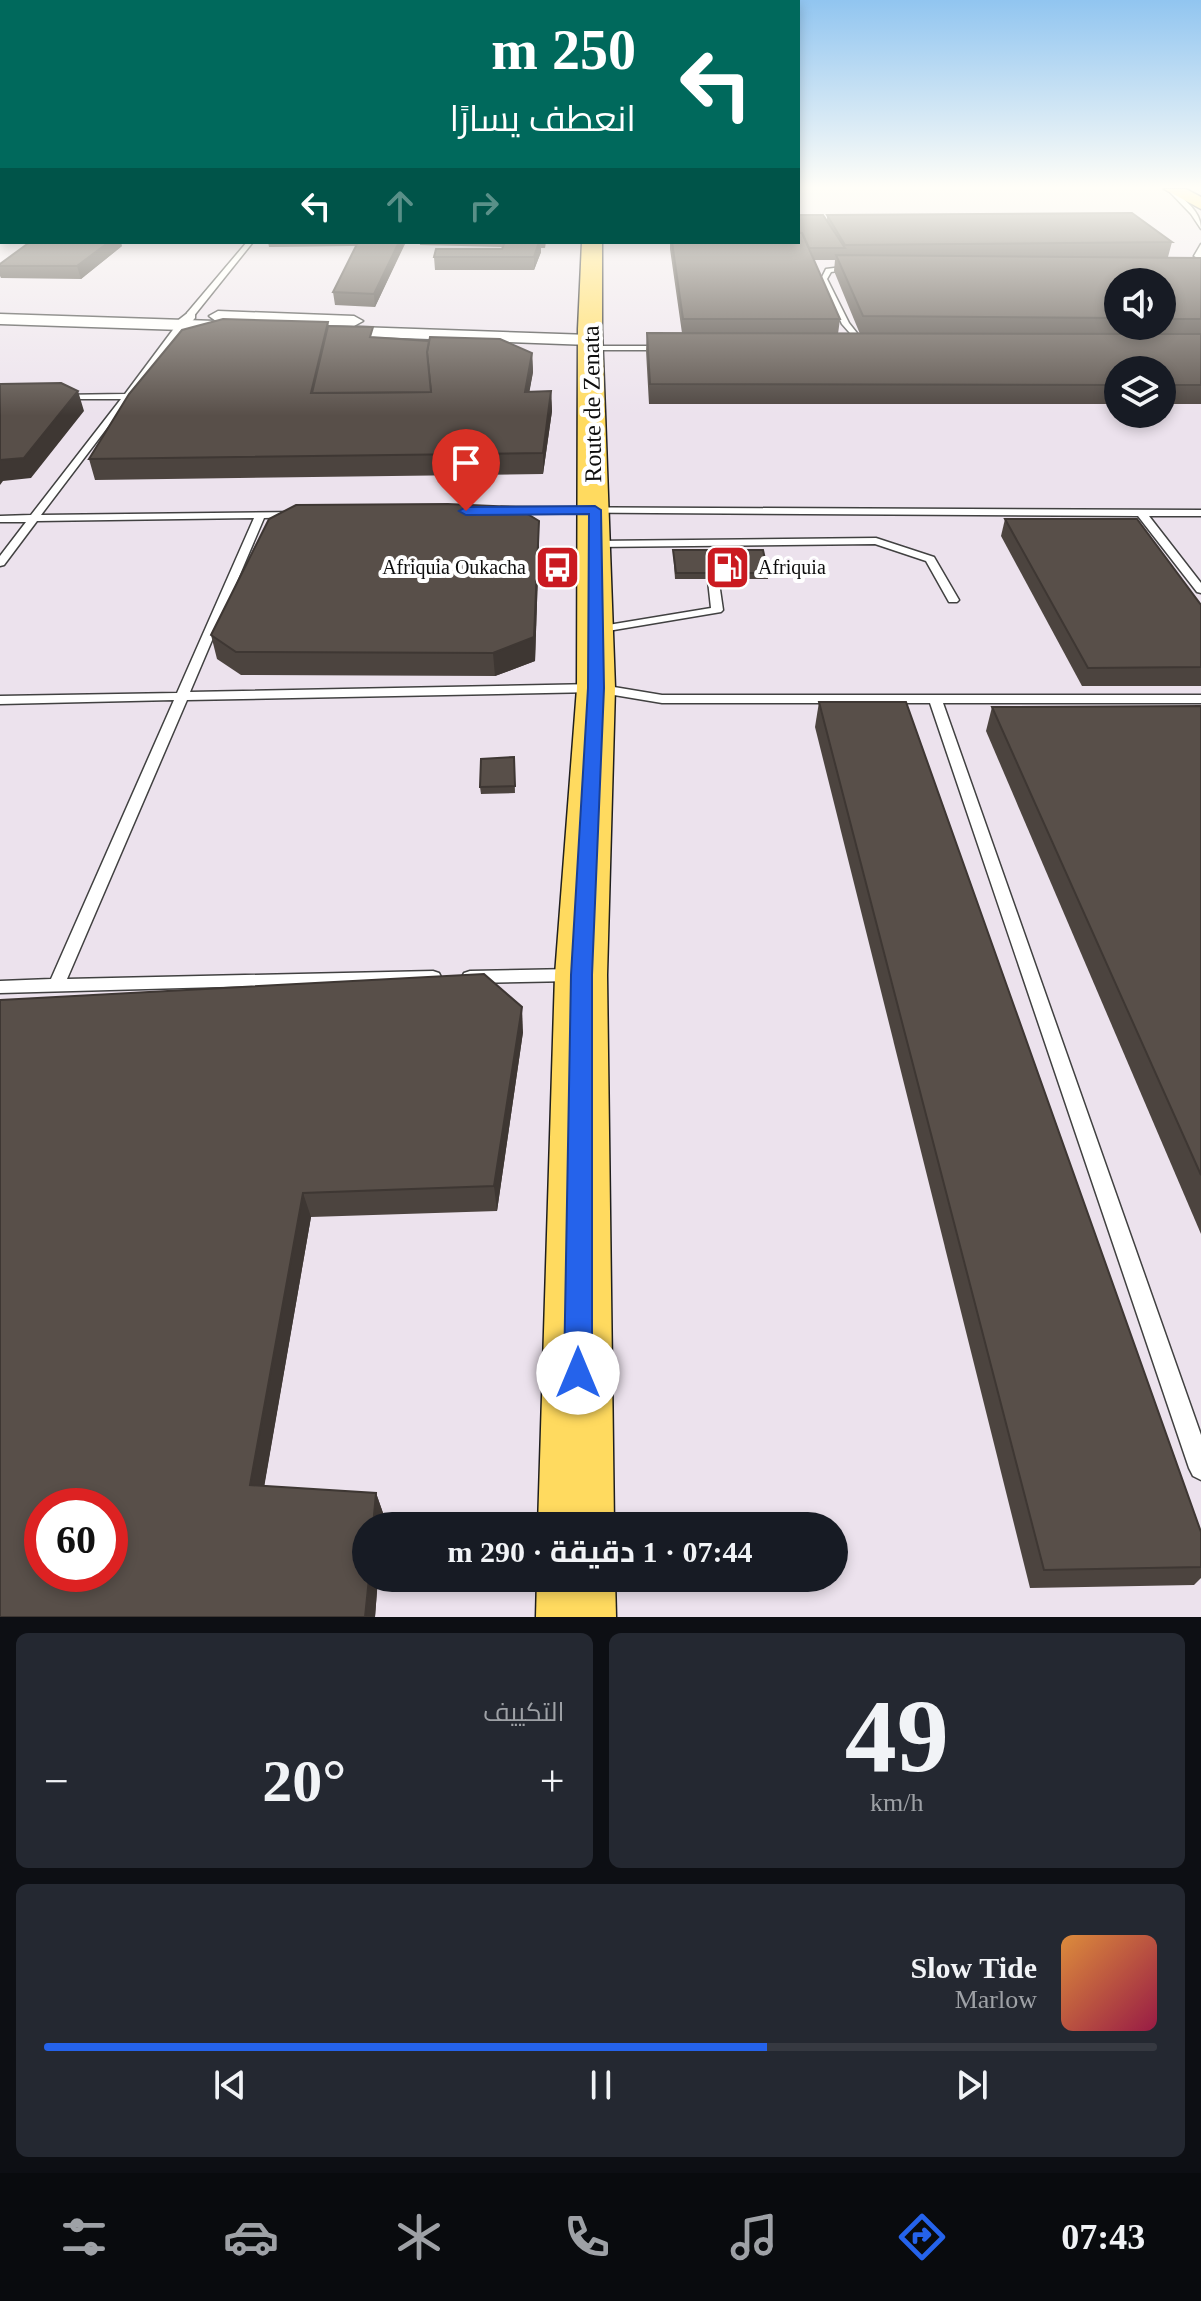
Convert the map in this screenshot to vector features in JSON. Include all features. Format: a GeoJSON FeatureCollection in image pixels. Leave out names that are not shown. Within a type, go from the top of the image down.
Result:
{"type":"FeatureCollection","features":[{"type":"Feature","properties":{"kind":"main road","name":"Route de Zenata"},"geometry":{"type":"LineString","coordinates":[[576,1512],[581,975],[596,688],[592,264]]}},
{"type":"Feature","properties":{"kind":"main road"},"geometry":{"type":"LineString","coordinates":[[576,1592],[576,1617]]}},
{"type":"Feature","properties":{"kind":"street"},"geometry":{"type":"LineString","coordinates":[[0,310],[590,339]]}},
{"type":"Feature","properties":{"kind":"street"},"geometry":{"type":"LineString","coordinates":[[0,319],[186,320]]}},
{"type":"Feature","properties":{"kind":"lane"},"geometry":{"type":"LineString","coordinates":[[0,563],[232,264]]}},
{"type":"Feature","properties":{"kind":"lane"},"geometry":{"type":"LineString","coordinates":[[856,268],[828,270],[824,279],[846,324],[864,347]]}},
{"type":"Feature","properties":{"kind":"lane"},"geometry":{"type":"LineString","coordinates":[[590,339],[681,347]]}},
{"type":"Feature","properties":{"kind":"lane"},"geometry":{"type":"LineString","coordinates":[[849,347],[879,347]]}},
{"type":"Feature","properties":{"kind":"lane"},"geometry":{"type":"LineString","coordinates":[[48,397],[128,396]]}},
{"type":"Feature","properties":{"kind":"lane"},"geometry":{"type":"LineString","coordinates":[[492,511],[709,543],[876,541],[930,559],[953,600]]}},
{"type":"Feature","properties":{"kind":"lane"},"geometry":{"type":"LineString","coordinates":[[595,527],[1201,513]]}},
{"type":"Feature","properties":{"kind":"lane"},"geometry":{"type":"LineString","coordinates":[[57,984],[261,514]]}},
{"type":"Feature","properties":{"kind":"lane"},"geometry":{"type":"LineString","coordinates":[[0,519],[307,514]]}},
{"type":"Feature","properties":{"kind":"lane"},"geometry":{"type":"LineString","coordinates":[[1142,514],[1201,590]]}},
{"type":"Feature","properties":{"kind":"lane"},"geometry":{"type":"LineString","coordinates":[[596,630],[717,610],[709,543]]}},
{"type":"Feature","properties":{"kind":"lane"},"geometry":{"type":"LineString","coordinates":[[0,700],[596,688],[662,699],[1201,699]]}},
{"type":"Feature","properties":{"kind":"lane"},"geometry":{"type":"LineString","coordinates":[[935,698],[1201,1468]]}},
{"type":"Feature","properties":{"kind":"lane"},"geometry":{"type":"LineString","coordinates":[[0,987],[581,975]]}},
{"type":"Feature","properties":{"kind":"shaded area"},"geometry":{"type":"Polygon","coordinates":[[[0,264],[1201,264],[1201,1617],[0,1617],[0,264]]]}},
{"type":"Feature","properties":{"kind":"building"},"geometry":{"type":"Polygon","coordinates":[[[0,264],[79,264],[77,266],[0,264]]]}},
{"type":"Feature","properties":{"kind":"building"},"geometry":{"type":"Polygon","coordinates":[[[347,264],[388,264],[374,294],[333,292],[347,264]]]}},
{"type":"Feature","properties":{"kind":"building"},"geometry":{"type":"Polygon","coordinates":[[[675,264],[816,264],[840,319],[683,319],[675,264]]]}},
{"type":"Feature","properties":{"kind":"building"},"geometry":{"type":"Polygon","coordinates":[[[840,264],[1201,264],[1201,319],[1176,319],[1176,268],[1104,268],[1104,318],[863,316],[840,264]]]}},
{"type":"Feature","properties":{"kind":"building"},"geometry":{"type":"Polygon","coordinates":[[[223,319],[328,322],[311,393],[431,392],[427,352],[430,337],[500,339],[532,353],[525,392],[551,391],[543,453],[89,459],[129,394],[182,330],[223,319]]]}},
{"type":"Feature","properties":{"kind":"building"},"geometry":{"type":"Polygon","coordinates":[[[328,326],[373,327],[370,337],[429,341],[427,352],[431,392],[312,393],[328,326]]]}},
{"type":"Feature","properties":{"kind":"building"},"geometry":{"type":"Polygon","coordinates":[[[647,333],[1104,334],[1104,340],[1176,340],[1176,334],[1201,334],[1201,385],[1176,385],[1176,356],[1104,356],[1104,385],[650,384],[647,333]]]}},
{"type":"Feature","properties":{"kind":"building"},"geometry":{"type":"Polygon","coordinates":[[[61,383],[78,391],[24,458],[0,460],[0,384],[61,383]]]}},
{"type":"Feature","properties":{"kind":"building"},"geometry":{"type":"Polygon","coordinates":[[[296,505],[516,507],[539,521],[534,637],[493,653],[236,652],[211,635],[269,519],[296,505]]]}},
{"type":"Feature","properties":{"kind":"building"},"geometry":{"type":"Polygon","coordinates":[[[1005,519],[1137,519],[1201,605],[1201,667],[1088,668],[1005,519]]]}},
{"type":"Feature","properties":{"kind":"building"},"geometry":{"type":"Polygon","coordinates":[[[673,550],[763,550],[768,573],[676,573],[673,550]]]}},
{"type":"Feature","properties":{"kind":"building"},"geometry":{"type":"Polygon","coordinates":[[[819,702],[906,702],[1201,1532],[1201,1567],[1044,1570],[819,702]]]}},
{"type":"Feature","properties":{"kind":"building"},"geometry":{"type":"Polygon","coordinates":[[[1201,706],[1201,1175],[992,707],[1201,706]]]}},
{"type":"Feature","properties":{"kind":"building"},"geometry":{"type":"Polygon","coordinates":[[[514,757],[515,786],[480,787],[481,759],[514,757]]]}},
{"type":"Feature","properties":{"kind":"building"},"geometry":{"type":"Polygon","coordinates":[[[484,974],[522,1007],[494,1186],[303,1193],[250,1485],[376,1493],[374,1512],[352,1512],[352,1592],[368,1592],[365,1617],[0,1617],[0,1000],[484,974]]]}},
{"type":"Feature","properties":{"kind":"place","name":"Afriquia Oukacha"},"geometry":{"type":"Point","coordinates":[557,567]}},
{"type":"Feature","properties":{"kind":"place","name":"Afriquia"},"geometry":{"type":"Point","coordinates":[727,567]}},
{"type":"Feature","properties":{"kind":"route"},"geometry":{"type":"LineString","coordinates":[[466,511],[595,510],[596,688],[581,975],[578,1373]]}}]}
